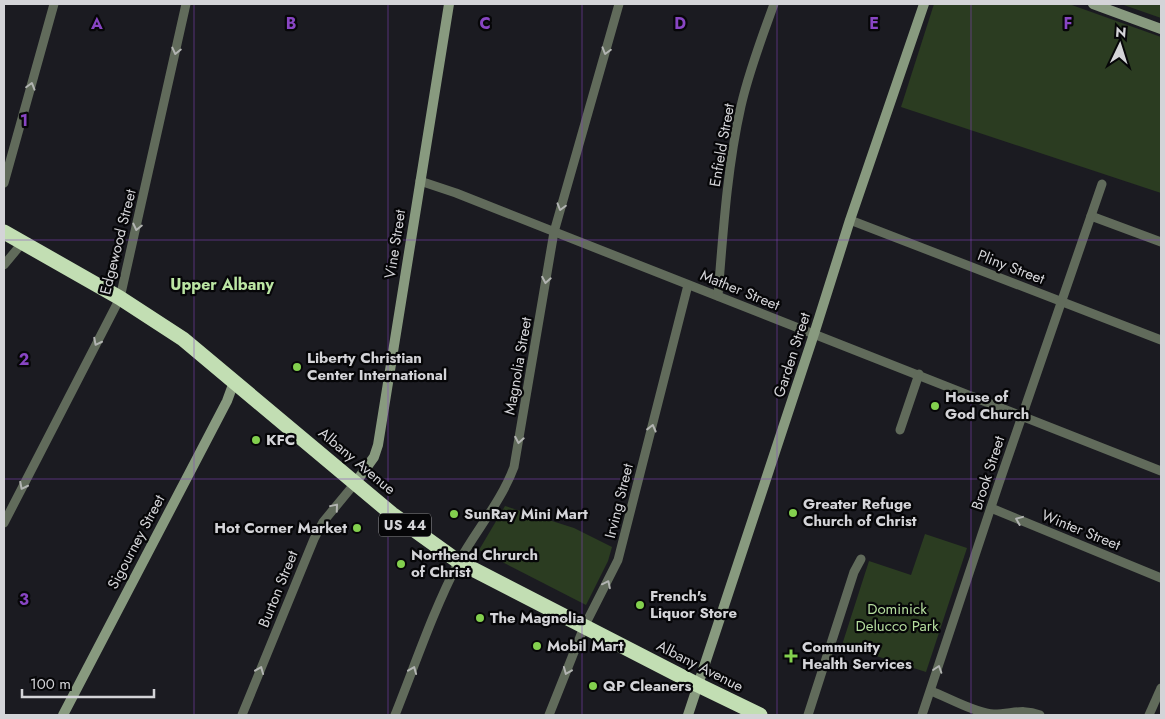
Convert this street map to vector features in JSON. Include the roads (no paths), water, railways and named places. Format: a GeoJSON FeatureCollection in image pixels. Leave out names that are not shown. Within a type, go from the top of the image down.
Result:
{"type":"FeatureCollection","features":[{"type":"Feature","properties":{"kind":"highway","name":"Albany Avenue"},"geometry":{"type":"LineString","coordinates":[[4,232],[120,298],[183,339],[405,525],[459,562],[760,715]]}},
{"type":"Feature","properties":{"kind":"street"},"geometry":{"type":"LineString","coordinates":[[4,183],[54,4]]}},
{"type":"Feature","properties":{"kind":"street","name":"Edgewood Street"},"geometry":{"type":"LineString","coordinates":[[4,523],[120,298],[186,4]]}},
{"type":"Feature","properties":{"kind":"street","name":"Vine Street"},"geometry":{"type":"LineString","coordinates":[[356,482],[374,457],[376,451],[449,4]]}},
{"type":"Feature","properties":{"kind":"street","name":"Magnolia Street"},"geometry":{"type":"LineString","coordinates":[[395,715],[447,585],[459,562],[504,491],[514,467],[554,232],[619,4]]}},
{"type":"Feature","properties":{"kind":"street","name":"Enfield Street"},"geometry":{"type":"LineString","coordinates":[[718,296],[726,200],[741,106],[758,47],[774,4]]}},
{"type":"Feature","properties":{"kind":"street","name":"Garden Street"},"geometry":{"type":"LineString","coordinates":[[688,715],[850,220],[924,4]]}},
{"type":"Feature","properties":{"kind":"street"},"geometry":{"type":"LineString","coordinates":[[1093,4],[1161,29]]}},
{"type":"Feature","properties":{"kind":"street","name":"Mather Street"},"geometry":{"type":"LineString","coordinates":[[420,181],[443,188],[919,374],[1161,471]]}},
{"type":"Feature","properties":{"kind":"street","name":"Brook Street"},"geometry":{"type":"LineString","coordinates":[[922,715],[1022,415],[1102,184]]}},
{"type":"Feature","properties":{"kind":"street"},"geometry":{"type":"LineString","coordinates":[[1091,216],[1161,242]]}},
{"type":"Feature","properties":{"kind":"street","name":"Pliny Street"},"geometry":{"type":"LineString","coordinates":[[850,220],[1161,340]]}},
{"type":"Feature","properties":{"kind":"street"},"geometry":{"type":"LineString","coordinates":[[4,265],[23,242]]}},
{"type":"Feature","properties":{"kind":"street","name":"Irving Street"},"geometry":{"type":"LineString","coordinates":[[549,715],[584,627],[618,560],[688,284]]}},
{"type":"Feature","properties":{"kind":"street"},"geometry":{"type":"LineString","coordinates":[[900,430],[919,374]]}},
{"type":"Feature","properties":{"kind":"street","name":"Sigourney Street"},"geometry":{"type":"LineString","coordinates":[[63,715],[227,401],[234,382]]}},
{"type":"Feature","properties":{"kind":"street","name":"Burton Street"},"geometry":{"type":"LineString","coordinates":[[242,715],[314,539],[328,516],[356,482]]}},
{"type":"Feature","properties":{"kind":"street","name":"Winter Street"},"geometry":{"type":"LineString","coordinates":[[991,508],[1161,578]]}},
{"type":"Feature","properties":{"kind":"street"},"geometry":{"type":"LineString","coordinates":[[808,715],[854,572],[861,559]]}},
{"type":"Feature","properties":{"kind":"street"},"geometry":{"type":"LineString","coordinates":[[1149,715],[1161,688]]}},
{"type":"Feature","properties":{"kind":"street"},"geometry":{"type":"LineString","coordinates":[[931,691],[982,712],[993,714],[1021,711],[1040,715]]}},
{"type":"Feature","properties":{"kind":"place","name":"Liberty Christian Center International"},"geometry":{"type":"Point","coordinates":[297,367]}},
{"type":"Feature","properties":{"kind":"place","name":"House of God Church"},"geometry":{"type":"Point","coordinates":[935,406]}},
{"type":"Feature","properties":{"kind":"place","name":"KFC"},"geometry":{"type":"Point","coordinates":[256,440]}},
{"type":"Feature","properties":{"kind":"place","name":"Greater Refuge Church of Christ"},"geometry":{"type":"Point","coordinates":[793,513]}},
{"type":"Feature","properties":{"kind":"place","name":"SunRay Mini Mart"},"geometry":{"type":"Point","coordinates":[454,514]}},
{"type":"Feature","properties":{"kind":"place","name":"Hot Corner Market"},"geometry":{"type":"Point","coordinates":[357,528]}},
{"type":"Feature","properties":{"kind":"place","name":"Northend Chrurch of Christ"},"geometry":{"type":"Point","coordinates":[401,564]}},
{"type":"Feature","properties":{"kind":"place","name":"French's Liquor Store"},"geometry":{"type":"Point","coordinates":[640,605]}},
{"type":"Feature","properties":{"kind":"place","name":"The Magnolia"},"geometry":{"type":"Point","coordinates":[480,618]}},
{"type":"Feature","properties":{"kind":"place","name":"Mobil Mart"},"geometry":{"type":"Point","coordinates":[537,646]}},
{"type":"Feature","properties":{"kind":"place","name":"Community Health Services"},"geometry":{"type":"Point","coordinates":[791,656]}},
{"type":"Feature","properties":{"kind":"place","name":"QP Cleaners"},"geometry":{"type":"Point","coordinates":[593,686]}},
{"type":"Feature","properties":{"kind":"district","name":"Upper Albany"},"geometry":{"type":"Point","coordinates":[222,284]}},
{"type":"Feature","properties":{"kind":"park label","name":"Dominick Delucco Park"},"geometry":{"type":"Point","coordinates":[897,618]}}]}
